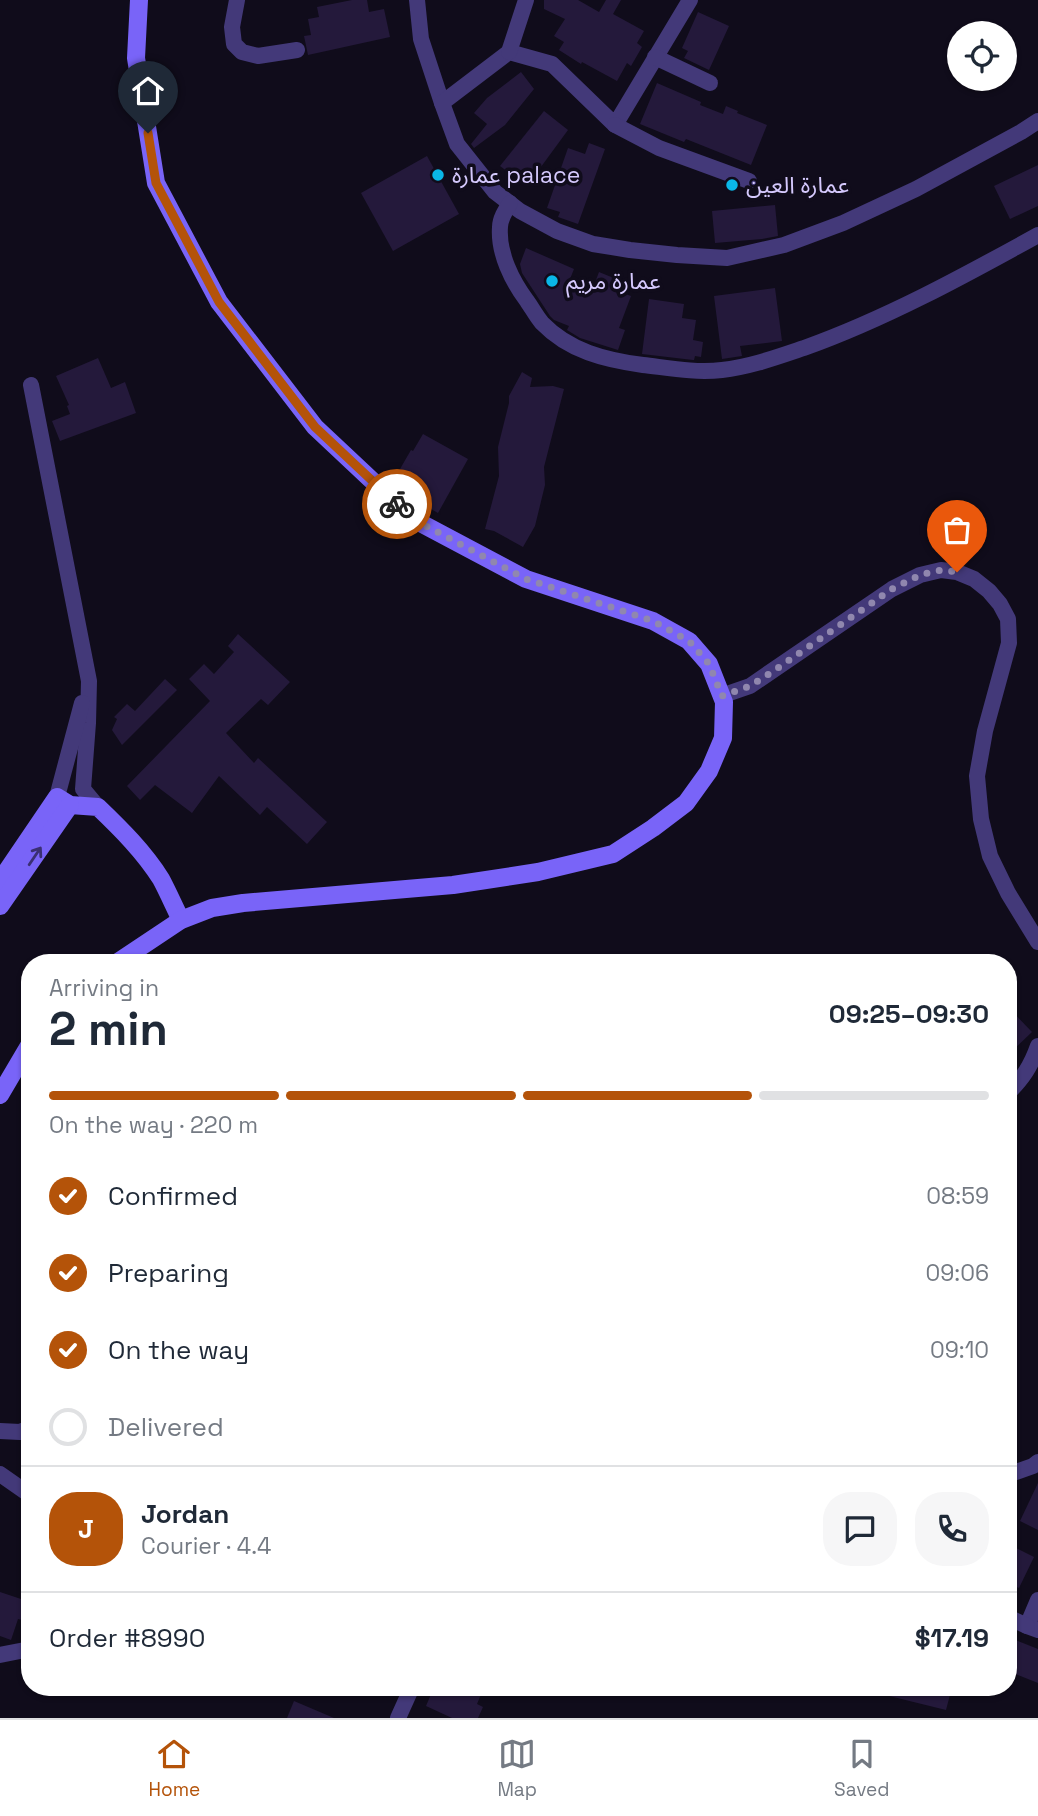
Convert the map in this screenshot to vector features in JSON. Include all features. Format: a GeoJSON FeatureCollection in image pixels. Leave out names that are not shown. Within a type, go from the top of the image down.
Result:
{"type":"FeatureCollection","features":[{"type":"Feature","properties":{"kind":"street"},"geometry":{"type":"LineString","coordinates":[[130,954],[181,920],[212,908],[453,885],[538,872],[613,854],[686,803],[709,771],[723,738],[724,702],[709,664],[689,641],[653,621],[526,579],[413,519],[315,427],[219,302],[156,183],[136,58],[138,0]]}},
{"type":"Feature","properties":{"kind":"street"},"geometry":{"type":"LineString","coordinates":[[237,0],[232,27],[234,44],[242,52],[258,56],[297,50]]}},
{"type":"Feature","properties":{"kind":"street"},"geometry":{"type":"LineString","coordinates":[[417,0],[421,39],[457,144],[495,192],[520,211],[557,231],[593,244],[677,255],[727,258],[784,245],[843,223],[916,189],[1038,121]]}},
{"type":"Feature","properties":{"kind":"street"},"geometry":{"type":"LineString","coordinates":[[442,103],[509,52],[526,0]]}},
{"type":"Feature","properties":{"kind":"street"},"geometry":{"type":"LineString","coordinates":[[615,125],[690,0]]}},
{"type":"Feature","properties":{"kind":"street"},"geometry":{"type":"LineString","coordinates":[[509,52],[552,64],[615,125],[659,148],[749,181]]}},
{"type":"Feature","properties":{"kind":"street"},"geometry":{"type":"LineString","coordinates":[[655,57],[710,83]]}},
{"type":"Feature","properties":{"kind":"street"},"geometry":{"type":"LineString","coordinates":[[510,203],[503,214],[500,227],[506,265],[522,295],[542,322],[566,343],[594,355],[624,362],[688,370],[722,370],[768,360],[840,335],[955,281],[1038,235]]}},
{"type":"Feature","properties":{"kind":"street"},"geometry":{"type":"LineString","coordinates":[[31,384],[89,681],[83,789],[148,860],[181,920]]}},
{"type":"Feature","properties":{"kind":"street"},"geometry":{"type":"LineString","coordinates":[[722,696],[750,686],[892,589],[920,575],[941,570],[957,572],[974,579],[1000,604],[1008,619],[1009,643],[985,731],[977,776],[981,819],[990,856],[1008,893],[1038,943]]}},
{"type":"Feature","properties":{"kind":"street"},"geometry":{"type":"LineString","coordinates":[[0,906],[63,801],[89,681]]}},
{"type":"Feature","properties":{"kind":"street"},"geometry":{"type":"LineString","coordinates":[[63,801],[98,807]]}},
{"type":"Feature","properties":{"kind":"street"},"geometry":{"type":"LineString","coordinates":[[0,881],[63,801]]}},
{"type":"Feature","properties":{"kind":"street"},"geometry":{"type":"LineString","coordinates":[[1017,1083],[1032,1063],[1038,1046]]}},
{"type":"Feature","properties":{"kind":"street"},"geometry":{"type":"LineString","coordinates":[[0,1095],[21,1059]]}},
{"type":"Feature","properties":{"kind":"street"},"geometry":{"type":"LineString","coordinates":[[0,1431],[21,1432]]}},
{"type":"Feature","properties":{"kind":"street"},"geometry":{"type":"LineString","coordinates":[[1017,1472],[1038,1462]]}},
{"type":"Feature","properties":{"kind":"street"},"geometry":{"type":"LineString","coordinates":[[0,1474],[21,1489]]}},
{"type":"Feature","properties":{"kind":"street"},"geometry":{"type":"LineString","coordinates":[[1033,1628],[1038,1600]]}},
{"type":"Feature","properties":{"kind":"street"},"geometry":{"type":"LineString","coordinates":[[0,1655],[21,1650]]}},
{"type":"Feature","properties":{"kind":"street"},"geometry":{"type":"LineString","coordinates":[[398,1718],[408,1696]]}},
{"type":"Feature","properties":{"kind":"building"},"geometry":{"type":"Polygon","coordinates":[[[367,0],[369,12],[384,9],[390,37],[308,55],[304,36],[311,35],[308,19],[319,17],[317,7],[367,0]]]}},
{"type":"Feature","properties":{"kind":"building"},"geometry":{"type":"Polygon","coordinates":[[[544,0],[578,0],[599,12],[606,0],[621,0],[613,14],[644,31],[637,43],[642,47],[631,66],[627,63],[617,81],[559,50],[564,42],[554,36],[565,19],[544,9],[544,0]]]}},
{"type":"Feature","properties":{"kind":"building"},"geometry":{"type":"Polygon","coordinates":[[[698,12],[729,26],[709,70],[684,58],[688,51],[682,48],[698,12]]]}},
{"type":"Feature","properties":{"kind":"building"},"geometry":{"type":"Polygon","coordinates":[[[521,72],[534,89],[505,125],[474,148],[471,144],[487,124],[474,113],[487,98],[521,72]]]}},
{"type":"Feature","properties":{"kind":"building"},"geometry":{"type":"Polygon","coordinates":[[[657,83],[723,114],[726,106],[767,125],[751,165],[640,124],[657,83]]]}},
{"type":"Feature","properties":{"kind":"building"},"geometry":{"type":"Polygon","coordinates":[[[544,111],[568,130],[527,186],[500,166],[544,111]]]}},
{"type":"Feature","properties":{"kind":"building"},"geometry":{"type":"Polygon","coordinates":[[[589,143],[605,149],[578,224],[558,217],[560,212],[547,208],[568,148],[585,154],[589,143]]]}},
{"type":"Feature","properties":{"kind":"building"},"geometry":{"type":"Polygon","coordinates":[[[427,156],[459,214],[393,251],[361,193],[427,156]]]}},
{"type":"Feature","properties":{"kind":"building"},"geometry":{"type":"Polygon","coordinates":[[[1038,165],[1038,206],[1010,219],[994,186],[1038,165]]]}},
{"type":"Feature","properties":{"kind":"building"},"geometry":{"type":"Polygon","coordinates":[[[775,205],[778,236],[715,243],[712,211],[775,205]]]}},
{"type":"Feature","properties":{"kind":"building"},"geometry":{"type":"Polygon","coordinates":[[[526,248],[574,269],[570,279],[593,288],[599,272],[621,281],[617,291],[631,296],[619,328],[625,330],[618,350],[580,338],[567,330],[569,326],[550,316],[522,273],[520,264],[526,248]]]}},
{"type":"Feature","properties":{"kind":"building"},"geometry":{"type":"Polygon","coordinates":[[[775,288],[782,341],[740,346],[742,356],[722,359],[714,296],[775,288]]]}},
{"type":"Feature","properties":{"kind":"building"},"geometry":{"type":"Polygon","coordinates":[[[649,299],[684,304],[682,318],[696,320],[693,340],[703,342],[701,357],[695,356],[693,360],[642,354],[649,299]]]}},
{"type":"Feature","properties":{"kind":"building"},"geometry":{"type":"Polygon","coordinates":[[[98,358],[111,388],[125,382],[136,413],[60,441],[52,421],[70,414],[69,405],[56,376],[98,358]]]}},
{"type":"Feature","properties":{"kind":"building"},"geometry":{"type":"Polygon","coordinates":[[[522,372],[532,378],[530,387],[553,386],[564,389],[544,467],[545,485],[535,526],[523,547],[485,529],[499,476],[498,447],[509,396],[522,372]]]}},
{"type":"Feature","properties":{"kind":"building"},"geometry":{"type":"Polygon","coordinates":[[[423,434],[468,459],[438,513],[406,495],[416,478],[400,469],[423,434]]]}},
{"type":"Feature","properties":{"kind":"building"},"geometry":{"type":"Polygon","coordinates":[[[238,634],[290,682],[268,705],[261,699],[226,733],[254,763],[258,758],[327,822],[307,844],[267,807],[260,815],[219,776],[192,813],[155,785],[140,800],[127,786],[210,701],[189,679],[204,664],[214,674],[234,652],[228,646],[238,634]]]}},
{"type":"Feature","properties":{"kind":"building"},"geometry":{"type":"Polygon","coordinates":[[[165,679],[177,690],[122,745],[112,730],[117,719],[114,717],[127,704],[135,711],[165,679]]]}},
{"type":"Feature","properties":{"kind":"building"},"geometry":{"type":"Polygon","coordinates":[[[1017,1016],[1032,1032],[1017,1046],[1017,1016]]]}},
{"type":"Feature","properties":{"kind":"building"},"geometry":{"type":"Polygon","coordinates":[[[1038,1483],[1038,1530],[1020,1521],[1038,1483]]]}},
{"type":"Feature","properties":{"kind":"building"},"geometry":{"type":"Polygon","coordinates":[[[1017,1548],[1034,1557],[1019,1588],[1017,1587],[1017,1548]]]}},
{"type":"Feature","properties":{"kind":"building"},"geometry":{"type":"Polygon","coordinates":[[[0,1592],[21,1599],[21,1620],[18,1619],[11,1640],[0,1636],[0,1592]]]}},
{"type":"Feature","properties":{"kind":"building"},"geometry":{"type":"Polygon","coordinates":[[[1017,1641],[1038,1649],[1038,1683],[1017,1675],[1017,1641]]]}},
{"type":"Feature","properties":{"kind":"building"},"geometry":{"type":"Polygon","coordinates":[[[430,1696],[480,1696],[477,1704],[483,1707],[478,1718],[452,1718],[426,1706],[430,1696]]]}},
{"type":"Feature","properties":{"kind":"building"},"geometry":{"type":"Polygon","coordinates":[[[889,1696],[950,1696],[946,1710],[889,1696]]]}},
{"type":"Feature","properties":{"kind":"building"},"geometry":{"type":"Polygon","coordinates":[[[294,1701],[334,1718],[287,1718],[294,1701]]]}},
{"type":"Feature","properties":{"kind":"way so far"},"geometry":{"type":"LineString","coordinates":[[397,504],[413,519],[526,579],[653,621],[689,641],[709,664],[722,696],[750,686],[892,589],[920,575],[941,570],[957,572]]}},
{"type":"Feature","properties":{"kind":"place","name":"عمارة palace"},"geometry":{"type":"Point","coordinates":[438,175]}},
{"type":"Feature","properties":{"kind":"place","name":"عمارة العين"},"geometry":{"type":"Point","coordinates":[732,185]}},
{"type":"Feature","properties":{"kind":"place","name":"عمارة مريم"},"geometry":{"type":"Point","coordinates":[552,281]}},
{"type":"Feature","properties":{"kind":"route"},"geometry":{"type":"LineString","coordinates":[[148,133],[156,183],[219,302],[315,427],[397,504]]}}]}
